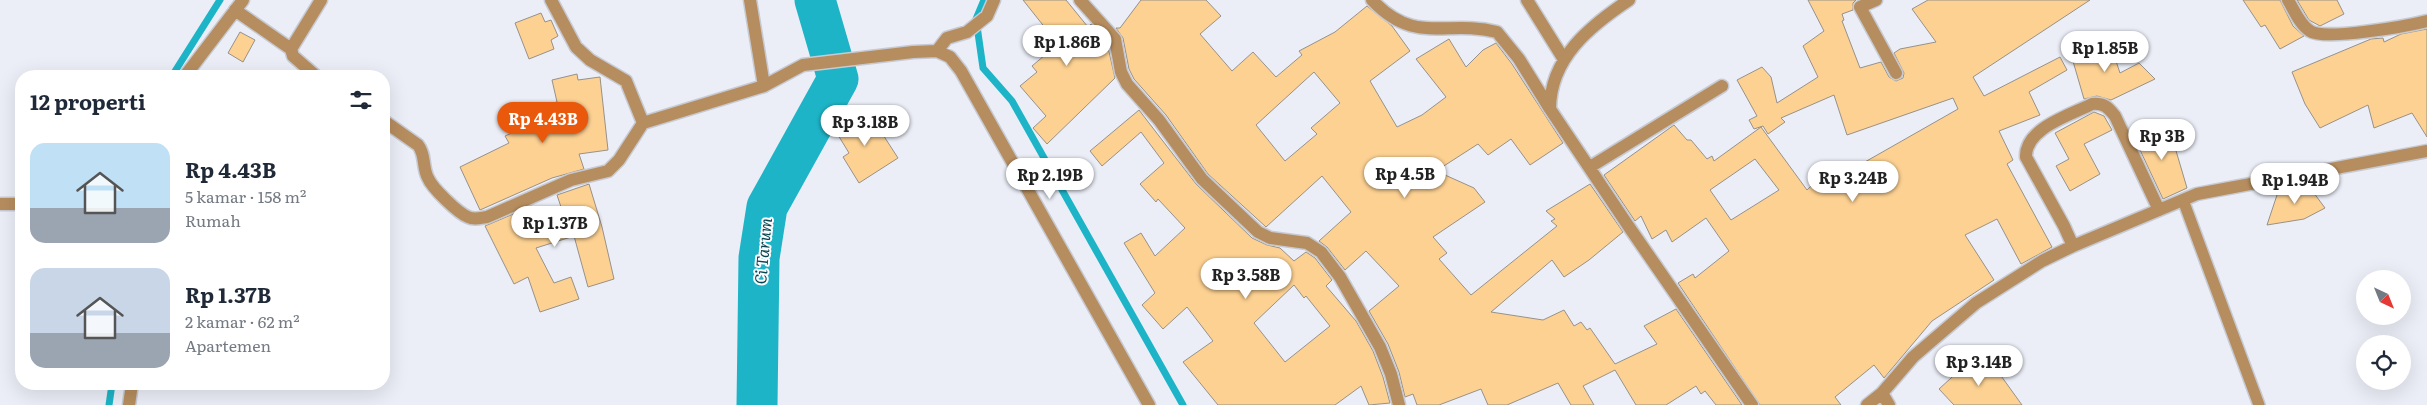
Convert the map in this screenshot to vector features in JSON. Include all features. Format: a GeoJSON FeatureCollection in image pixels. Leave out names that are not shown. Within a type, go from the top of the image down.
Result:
{"type":"FeatureCollection","features":[{"type":"Feature","properties":{"kind":"street"},"geometry":{"type":"LineString","coordinates":[[291,49],[321,0]]}},
{"type":"Feature","properties":{"kind":"street"},"geometry":{"type":"LineString","coordinates":[[551,0],[578,50],[590,60],[626,81],[643,123]]}},
{"type":"Feature","properties":{"kind":"street"},"geometry":{"type":"LineString","coordinates":[[750,0],[764,86]]}},
{"type":"Feature","properties":{"kind":"street"},"geometry":{"type":"LineString","coordinates":[[937,51],[948,38],[967,32],[987,16],[994,0]]}},
{"type":"Feature","properties":{"kind":"street"},"geometry":{"type":"LineString","coordinates":[[1080,0],[1115,39],[1121,72],[1128,84],[1159,120],[1202,179],[1258,232],[1270,238],[1307,243],[1320,252],[1340,277],[1380,347],[1391,374],[1399,405]]}},
{"type":"Feature","properties":{"kind":"street"},"geometry":{"type":"LineString","coordinates":[[1372,0],[1385,14],[1403,24],[1430,28],[1497,32],[1519,59],[1632,232],[1752,405]]}},
{"type":"Feature","properties":{"kind":"street"},"geometry":{"type":"LineString","coordinates":[[1527,0],[1563,58]]}},
{"type":"Feature","properties":{"kind":"street"},"geometry":{"type":"LineString","coordinates":[[1550,109],[1553,83],[1563,58],[1581,38],[1629,0]]}},
{"type":"Feature","properties":{"kind":"street"},"geometry":{"type":"LineString","coordinates":[[1876,0],[1859,4],[1896,73]]}},
{"type":"Feature","properties":{"kind":"street"},"geometry":{"type":"LineString","coordinates":[[2288,0],[2303,24],[2315,34],[2396,28],[2427,21]]}},
{"type":"Feature","properties":{"kind":"street"},"geometry":{"type":"LineString","coordinates":[[190,70],[239,5],[291,49],[293,56],[309,70]]}},
{"type":"Feature","properties":{"kind":"street"},"geometry":{"type":"LineString","coordinates":[[390,125],[418,145],[424,156],[424,168],[432,185],[463,214],[475,219],[496,214],[570,180],[608,171],[619,160],[643,123],[764,86],[803,65],[937,51],[950,58],[961,71],[1149,405]]}},
{"type":"Feature","properties":{"kind":"street"},"geometry":{"type":"LineString","coordinates":[[1590,167],[1722,86]]}},
{"type":"Feature","properties":{"kind":"street"},"geometry":{"type":"LineString","coordinates":[[2073,246],[2026,156],[2026,149],[2030,141],[2041,130],[2092,104],[2104,105],[2115,116],[2159,210]]}},
{"type":"Feature","properties":{"kind":"street"},"geometry":{"type":"LineString","coordinates":[[1867,405],[1882,394],[1913,357],[1976,303],[2042,262],[2073,246],[2197,194],[2427,151]]}},
{"type":"Feature","properties":{"kind":"street"},"geometry":{"type":"LineString","coordinates":[[0,204],[15,204]]}},
{"type":"Feature","properties":{"kind":"street"},"geometry":{"type":"LineString","coordinates":[[129,405],[131,390]]}},
{"type":"Feature","properties":{"kind":"street"},"geometry":{"type":"LineString","coordinates":[[1882,394],[1889,405]]}},
{"type":"Feature","properties":{"kind":"lane"},"geometry":{"type":"LineString","coordinates":[[2183,200],[2259,405]]}},
{"type":"Feature","properties":{"kind":"building"},"geometry":{"type":"Polygon","coordinates":[[[1023,0],[1066,0],[1088,27],[1091,24],[1107,43],[1115,78],[1047,144],[1033,128],[1046,116],[1020,86],[1037,72],[1032,66],[1058,44],[1023,0]]]}},
{"type":"Feature","properties":{"kind":"building"},"geometry":{"type":"Polygon","coordinates":[[[1141,0],[1206,0],[1221,16],[1200,34],[1232,71],[1253,52],[1276,77],[1302,55],[1299,51],[1335,32],[1367,6],[1392,26],[1410,51],[1370,81],[1397,127],[1422,115],[1446,97],[1416,59],[1449,39],[1466,67],[1483,50],[1496,43],[1512,64],[1563,143],[1530,165],[1511,139],[1488,155],[1478,144],[1436,171],[1474,188],[1485,202],[1433,237],[1447,253],[1439,259],[1471,295],[1557,226],[1551,221],[1555,219],[1546,211],[1590,184],[1623,232],[1589,260],[1564,277],[1552,260],[1491,312],[1543,320],[1564,310],[1574,326],[1581,322],[1587,330],[1590,328],[1615,364],[1657,344],[1644,326],[1676,309],[1742,405],[1716,405],[1705,391],[1701,394],[1696,386],[1666,405],[1636,405],[1615,370],[1583,386],[1594,405],[1571,405],[1558,383],[1507,405],[1488,405],[1481,389],[1439,405],[1417,405],[1413,394],[1405,397],[1399,372],[1388,344],[1369,311],[1399,286],[1366,251],[1345,270],[1327,247],[1319,241],[1351,212],[1322,176],[1266,227],[1208,174],[1166,115],[1134,79],[1129,69],[1123,38],[1116,28],[1120,28],[1141,0]],[[1314,72],[1256,125],[1285,161],[1317,134],[1311,128],[1340,103],[1314,72]]]}},
{"type":"Feature","properties":{"kind":"building"},"geometry":{"type":"Polygon","coordinates":[[[1808,0],[1856,0],[1853,3],[1853,10],[1842,14],[1844,20],[1842,21],[1860,68],[1881,62],[1889,77],[1896,81],[1903,78],[1904,73],[1894,53],[1900,49],[1936,42],[1912,9],[1928,0],[2090,0],[1973,77],[1984,96],[2060,57],[2067,70],[2029,92],[2040,115],[1999,131],[2013,160],[2007,164],[2052,247],[2021,264],[1997,219],[1965,235],[1994,280],[1932,321],[1884,378],[1874,365],[1835,397],[1841,405],[1760,405],[1678,283],[1693,274],[1695,278],[1729,251],[1706,218],[1672,242],[1666,230],[1652,239],[1641,216],[1635,221],[1604,175],[1674,125],[1687,140],[1691,140],[1707,159],[1712,156],[1714,161],[1761,127],[1807,190],[1823,174],[1831,172],[1835,179],[1958,109],[1953,98],[1847,135],[1834,95],[1781,118],[1785,122],[1768,134],[1763,126],[1754,129],[1749,120],[1757,116],[1737,80],[1762,67],[1771,77],[1777,103],[1818,77],[1803,46],[1824,31],[1808,0]],[[1755,159],[1710,190],[1731,220],[1779,190],[1755,159]]]}},
{"type":"Feature","properties":{"kind":"building"},"geometry":{"type":"Polygon","coordinates":[[[2243,0],[2280,0],[2293,26],[2304,36],[2280,49],[2265,25],[2261,27],[2243,0]]]}},
{"type":"Feature","properties":{"kind":"building"},"geometry":{"type":"Polygon","coordinates":[[[2297,0],[2337,0],[2344,14],[2320,26],[2309,20],[2297,0]]]}},
{"type":"Feature","properties":{"kind":"building"},"geometry":{"type":"Polygon","coordinates":[[[541,13],[545,22],[551,20],[558,36],[551,40],[554,49],[529,59],[515,23],[541,13]]]}},
{"type":"Feature","properties":{"kind":"building"},"geometry":{"type":"Polygon","coordinates":[[[2427,29],[2427,137],[2412,113],[2374,128],[2368,105],[2320,128],[2305,104],[2292,72],[2371,39],[2383,38],[2384,42],[2401,34],[2427,29]]]}},
{"type":"Feature","properties":{"kind":"building"},"geometry":{"type":"Polygon","coordinates":[[[240,32],[255,40],[243,62],[228,53],[240,32]]]}},
{"type":"Feature","properties":{"kind":"building"},"geometry":{"type":"Polygon","coordinates":[[[2093,39],[2096,50],[2112,49],[2120,73],[2139,63],[2155,79],[2111,100],[2097,96],[2084,99],[2070,51],[2093,39]]]}},
{"type":"Feature","properties":{"kind":"building"},"geometry":{"type":"Polygon","coordinates":[[[577,74],[578,80],[600,77],[608,150],[579,154],[584,169],[552,178],[480,210],[460,167],[509,143],[505,136],[545,118],[542,106],[557,102],[552,80],[577,74]]]}},
{"type":"Feature","properties":{"kind":"building"},"geometry":{"type":"Polygon","coordinates":[[[867,110],[898,158],[859,183],[843,157],[849,153],[835,130],[867,110]]]}},
{"type":"Feature","properties":{"kind":"building"},"geometry":{"type":"Polygon","coordinates":[[[1139,110],[1196,184],[1252,238],[1267,245],[1280,248],[1294,261],[1306,252],[1315,258],[1332,280],[1326,286],[1356,321],[1373,351],[1390,403],[1369,405],[1361,386],[1335,405],[1218,405],[1183,362],[1213,341],[1187,307],[1163,329],[1142,305],[1155,293],[1124,243],[1141,233],[1155,256],[1185,228],[1158,199],[1156,202],[1140,184],[1164,163],[1141,132],[1102,166],[1090,151],[1139,110]],[[1294,285],[1254,323],[1285,362],[1330,326],[1306,296],[1304,298],[1294,285]]]}},
{"type":"Feature","properties":{"kind":"building"},"geometry":{"type":"Polygon","coordinates":[[[2094,112],[2104,116],[2112,130],[2084,144],[2100,174],[2070,191],[2056,166],[2069,159],[2055,133],[2094,112]]]}},
{"type":"Feature","properties":{"kind":"building"},"geometry":{"type":"Polygon","coordinates":[[[2169,127],[2187,188],[2163,199],[2133,135],[2169,127]]]}},
{"type":"Feature","properties":{"kind":"building"},"geometry":{"type":"Polygon","coordinates":[[[589,184],[602,227],[614,279],[588,287],[574,236],[536,248],[554,283],[571,277],[579,299],[540,312],[528,277],[514,284],[485,226],[518,212],[526,228],[563,213],[557,195],[589,184]]]}},
{"type":"Feature","properties":{"kind":"building"},"geometry":{"type":"Polygon","coordinates":[[[2308,185],[2325,208],[2304,219],[2267,225],[2279,189],[2308,185]]]}},
{"type":"Feature","properties":{"kind":"building"},"geometry":{"type":"Polygon","coordinates":[[[1986,355],[2022,405],[1954,405],[1939,389],[1962,368],[1966,371],[1986,355]]]}},
{"type":"Feature","properties":{"kind":"waterway"},"geometry":{"type":"LineString","coordinates":[[176,70],[220,0]]}},
{"type":"Feature","properties":{"kind":"waterway","name":"Ci Tarum"},"geometry":{"type":"LineString","coordinates":[[757,405],[759,258],[767,207],[838,79],[815,0]]}},
{"type":"Feature","properties":{"kind":"waterway"},"geometry":{"type":"LineString","coordinates":[[984,0],[976,19],[983,68],[1012,101],[1183,405]]}},
{"type":"Feature","properties":{"kind":"waterway"},"geometry":{"type":"LineString","coordinates":[[109,405],[111,390]]}}]}
